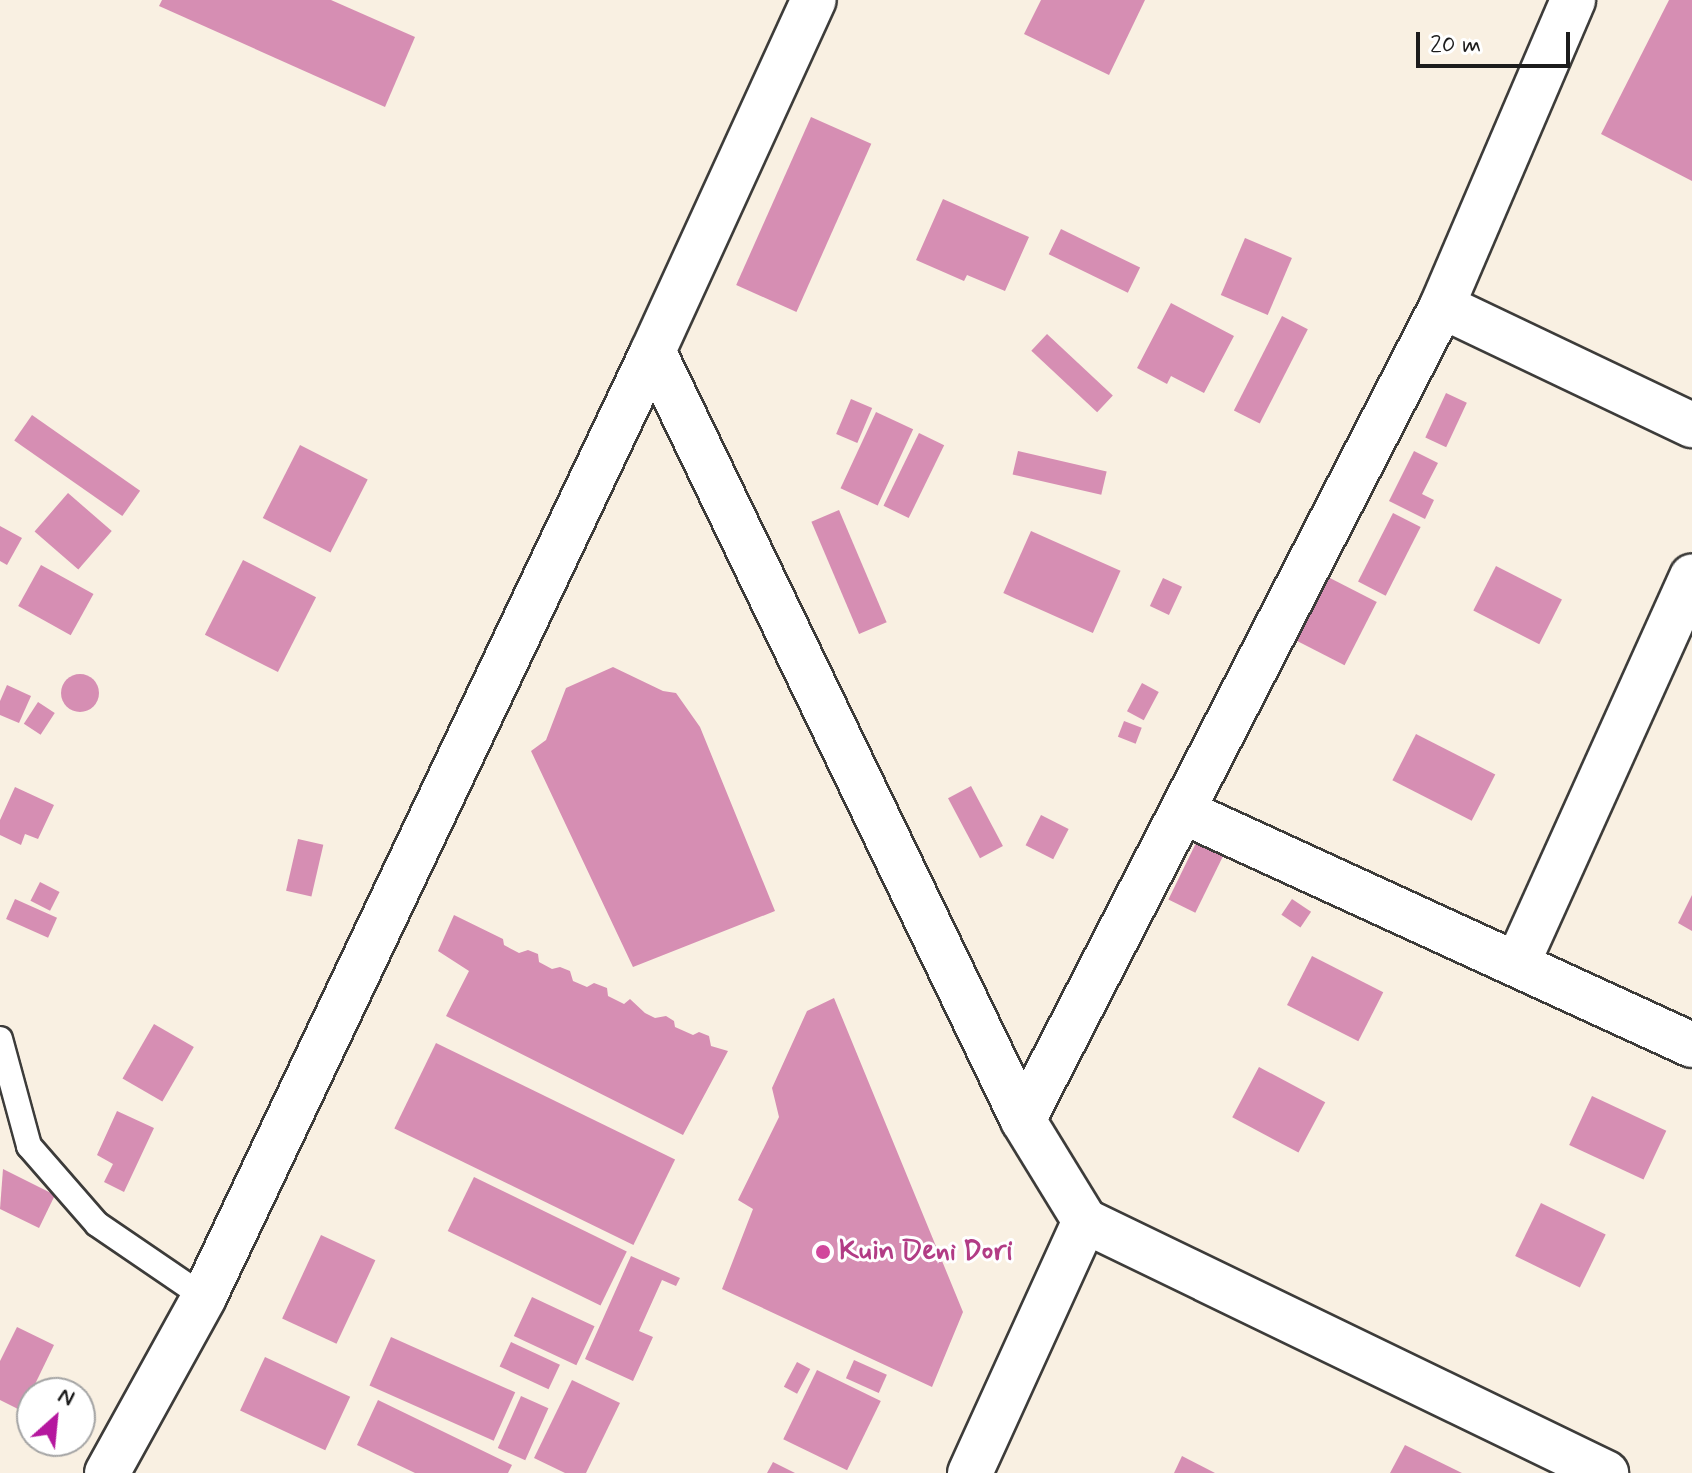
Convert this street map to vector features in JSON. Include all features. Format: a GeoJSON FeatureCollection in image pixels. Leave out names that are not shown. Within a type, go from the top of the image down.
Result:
{"type":"FeatureCollection","features":[{"type":"Feature","properties":{"kind":"street"},"geometry":{"type":"LineString","coordinates":[[107,1473],[204,1297],[653,351],[814,0]]}},
{"type":"Feature","properties":{"kind":"street"},"geometry":{"type":"LineString","coordinates":[[1023,1120],[1442,306],[1573,0]]}},
{"type":"Feature","properties":{"kind":"street"},"geometry":{"type":"LineString","coordinates":[[1442,306],[1692,425]]}},
{"type":"Feature","properties":{"kind":"street"},"geometry":{"type":"LineString","coordinates":[[653,351],[1023,1120],[1085,1221],[1606,1473]]}},
{"type":"Feature","properties":{"kind":"street"},"geometry":{"type":"LineString","coordinates":[[1518,962],[1692,576]]}},
{"type":"Feature","properties":{"kind":"street"},"geometry":{"type":"LineString","coordinates":[[1182,811],[1518,962],[1692,1045]]}},
{"type":"Feature","properties":{"kind":"street"},"geometry":{"type":"LineString","coordinates":[[970,1473],[1085,1221]]}},
{"type":"Feature","properties":{"kind":"lane"},"geometry":{"type":"LineString","coordinates":[[0,1039],[29,1146],[97,1224],[204,1297]]}},
{"type":"Feature","properties":{"kind":"building"},"geometry":{"type":"Polygon","coordinates":[[[162,0],[331,0],[415,37],[385,107],[159,6],[162,0]]]}},
{"type":"Feature","properties":{"kind":"building"},"geometry":{"type":"Polygon","coordinates":[[[1041,0],[1145,0],[1109,75],[1024,34],[1041,0]]]}},
{"type":"Feature","properties":{"kind":"building"},"geometry":{"type":"Polygon","coordinates":[[[1669,0],[1692,0],[1692,181],[1601,134],[1669,0]]]}},
{"type":"Feature","properties":{"kind":"building"},"geometry":{"type":"Polygon","coordinates":[[[811,117],[871,144],[796,312],[736,285],[811,117]]]}},
{"type":"Feature","properties":{"kind":"building"},"geometry":{"type":"Polygon","coordinates":[[[943,199],[1029,237],[1005,291],[967,275],[964,281],[916,260],[943,199]]]}},
{"type":"Feature","properties":{"kind":"building"},"geometry":{"type":"Polygon","coordinates":[[[1061,229],[1140,268],[1128,293],[1049,254],[1061,229]]]}},
{"type":"Feature","properties":{"kind":"building"},"geometry":{"type":"Polygon","coordinates":[[[1245,238],[1292,258],[1268,315],[1221,295],[1245,238]]]}},
{"type":"Feature","properties":{"kind":"building"},"geometry":{"type":"Polygon","coordinates":[[[1171,303],[1234,336],[1204,393],[1171,376],[1167,384],[1137,368],[1171,303]]]}},
{"type":"Feature","properties":{"kind":"building"},"geometry":{"type":"Polygon","coordinates":[[[1282,316],[1308,329],[1260,424],[1234,410],[1282,316]]]}},
{"type":"Feature","properties":{"kind":"building"},"geometry":{"type":"Polygon","coordinates":[[[1047,334],[1113,395],[1097,412],[1031,351],[1047,334]]]}},
{"type":"Feature","properties":{"kind":"building"},"geometry":{"type":"Polygon","coordinates":[[[1446,393],[1467,403],[1446,447],[1425,437],[1446,393]]]}},
{"type":"Feature","properties":{"kind":"building"},"geometry":{"type":"Polygon","coordinates":[[[851,399],[872,408],[857,443],[836,434],[851,399]]]}},
{"type":"Feature","properties":{"kind":"building"},"geometry":{"type":"Polygon","coordinates":[[[876,412],[913,429],[878,505],[841,488],[876,412]]]}},
{"type":"Feature","properties":{"kind":"building"},"geometry":{"type":"Polygon","coordinates":[[[32,415],[140,491],[122,516],[14,440],[32,415]]]}},
{"type":"Feature","properties":{"kind":"building"},"geometry":{"type":"Polygon","coordinates":[[[919,433],[944,445],[909,518],[883,506],[919,433]]]}},
{"type":"Feature","properties":{"kind":"building"},"geometry":{"type":"Polygon","coordinates":[[[300,445],[368,480],[330,553],[263,518],[300,445]]]}},
{"type":"Feature","properties":{"kind":"building"},"geometry":{"type":"Polygon","coordinates":[[[1018,451],[1107,471],[1101,495],[1013,474],[1018,451]]]}},
{"type":"Feature","properties":{"kind":"building"},"geometry":{"type":"Polygon","coordinates":[[[1414,451],[1438,463],[1422,494],[1434,500],[1425,519],[1389,501],[1414,451]]]}},
{"type":"Feature","properties":{"kind":"building"},"geometry":{"type":"Polygon","coordinates":[[[68,493],[112,531],[78,570],[35,531],[68,493]]]}},
{"type":"Feature","properties":{"kind":"building"},"geometry":{"type":"Polygon","coordinates":[[[839,510],[887,622],[859,634],[811,522],[839,510]]]}},
{"type":"Feature","properties":{"kind":"building"},"geometry":{"type":"Polygon","coordinates":[[[1393,513],[1421,527],[1386,596],[1358,582],[1393,513]]]}},
{"type":"Feature","properties":{"kind":"building"},"geometry":{"type":"Polygon","coordinates":[[[0,526],[22,538],[7,565],[0,561],[0,526]]]}},
{"type":"Feature","properties":{"kind":"building"},"geometry":{"type":"Polygon","coordinates":[[[1031,531],[1121,571],[1093,633],[1003,593],[1031,531]]]}},
{"type":"Feature","properties":{"kind":"building"},"geometry":{"type":"Polygon","coordinates":[[[243,560],[316,597],[278,672],[205,635],[243,560]]]}},
{"type":"Feature","properties":{"kind":"building"},"geometry":{"type":"Polygon","coordinates":[[[41,565],[93,594],[71,635],[18,606],[41,565]]]}},
{"type":"Feature","properties":{"kind":"building"},"geometry":{"type":"Polygon","coordinates":[[[1496,566],[1562,600],[1539,644],[1473,611],[1496,566]]]}},
{"type":"Feature","properties":{"kind":"building"},"geometry":{"type":"Polygon","coordinates":[[[1326,576],[1377,602],[1345,665],[1294,639],[1326,576]]]}},
{"type":"Feature","properties":{"kind":"building"},"geometry":{"type":"Polygon","coordinates":[[[1163,578],[1182,587],[1169,615],[1150,606],[1163,578]]]}},
{"type":"Feature","properties":{"kind":"building"},"geometry":{"type":"Polygon","coordinates":[[[613,667],[663,691],[676,693],[700,727],[775,911],[633,967],[531,751],[546,740],[566,688],[613,667]]]}},
{"type":"Feature","properties":{"kind":"building"},"geometry":{"type":"Polygon","coordinates":[[[80,674],[94,679],[99,693],[94,707],[80,712],[66,707],[61,693],[66,679],[80,674]]]}},
{"type":"Feature","properties":{"kind":"building"},"geometry":{"type":"Polygon","coordinates":[[[1142,683],[1159,692],[1144,720],[1127,711],[1142,683]]]}},
{"type":"Feature","properties":{"kind":"building"},"geometry":{"type":"Polygon","coordinates":[[[7,685],[31,696],[19,723],[0,715],[0,701],[7,685]]]}},
{"type":"Feature","properties":{"kind":"building"},"geometry":{"type":"Polygon","coordinates":[[[38,702],[55,713],[41,735],[24,724],[38,702]]]}},
{"type":"Feature","properties":{"kind":"building"},"geometry":{"type":"Polygon","coordinates":[[[1124,721],[1142,728],[1136,744],[1118,737],[1124,721]]]}},
{"type":"Feature","properties":{"kind":"building"},"geometry":{"type":"Polygon","coordinates":[[[1416,734],[1495,774],[1472,821],[1392,780],[1416,734]]]}},
{"type":"Feature","properties":{"kind":"building"},"geometry":{"type":"Polygon","coordinates":[[[971,786],[1003,846],[980,858],[948,798],[971,786]]]}},
{"type":"Feature","properties":{"kind":"building"},"geometry":{"type":"Polygon","coordinates":[[[15,787],[54,805],[38,839],[25,834],[21,845],[0,835],[0,820],[15,787]]]}},
{"type":"Feature","properties":{"kind":"building"},"geometry":{"type":"Polygon","coordinates":[[[1041,815],[1069,829],[1053,859],[1026,845],[1041,815]]]}},
{"type":"Feature","properties":{"kind":"building"},"geometry":{"type":"Polygon","coordinates":[[[298,839],[323,845],[311,896],[286,891],[298,839]]]}},
{"type":"Feature","properties":{"kind":"building"},"geometry":{"type":"Polygon","coordinates":[[[1196,843],[1223,856],[1195,913],[1168,900],[1196,843]]]}},
{"type":"Feature","properties":{"kind":"building"},"geometry":{"type":"Polygon","coordinates":[[[40,882],[60,892],[50,911],[30,901],[40,882]]]}},
{"type":"Feature","properties":{"kind":"building"},"geometry":{"type":"Polygon","coordinates":[[[1692,895],[1692,931],[1678,923],[1692,895]]]}},
{"type":"Feature","properties":{"kind":"building"},"geometry":{"type":"Polygon","coordinates":[[[15,899],[57,918],[48,938],[6,919],[15,899]]]}},
{"type":"Feature","properties":{"kind":"building"},"geometry":{"type":"Polygon","coordinates":[[[1292,899],[1311,912],[1300,928],[1281,915],[1292,899]]]}},
{"type":"Feature","properties":{"kind":"building"},"geometry":{"type":"Polygon","coordinates":[[[454,915],[503,939],[504,945],[519,953],[528,950],[538,954],[539,962],[552,969],[560,967],[570,971],[573,981],[587,987],[594,983],[607,988],[608,996],[624,1004],[630,999],[645,1013],[655,1018],[666,1016],[674,1021],[675,1027],[693,1035],[699,1032],[709,1036],[711,1046],[728,1051],[683,1135],[446,1016],[469,971],[438,951],[454,915]]]}},
{"type":"Feature","properties":{"kind":"building"},"geometry":{"type":"Polygon","coordinates":[[[1312,956],[1383,992],[1358,1041],[1287,1005],[1312,956]]]}},
{"type":"Feature","properties":{"kind":"building"},"geometry":{"type":"Polygon","coordinates":[[[834,998],[963,1312],[932,1387],[722,1289],[753,1209],[738,1200],[779,1117],[772,1088],[807,1011],[834,998]]]}},
{"type":"Feature","properties":{"kind":"building"},"geometry":{"type":"Polygon","coordinates":[[[154,1024],[194,1047],[162,1102],[123,1079],[154,1024]]]}},
{"type":"Feature","properties":{"kind":"building"},"geometry":{"type":"Polygon","coordinates":[[[436,1043],[675,1160],[633,1245],[394,1128],[436,1043]]]}},
{"type":"Feature","properties":{"kind":"building"},"geometry":{"type":"Polygon","coordinates":[[[1259,1067],[1325,1102],[1298,1153],[1232,1117],[1259,1067]]]}},
{"type":"Feature","properties":{"kind":"building"},"geometry":{"type":"Polygon","coordinates":[[[1592,1096],[1666,1131],[1643,1180],[1569,1145],[1592,1096]]]}},
{"type":"Feature","properties":{"kind":"building"},"geometry":{"type":"Polygon","coordinates":[[[117,1111],[154,1128],[124,1192],[104,1182],[113,1164],[97,1155],[117,1111]]]}},
{"type":"Feature","properties":{"kind":"building"},"geometry":{"type":"Polygon","coordinates":[[[3,1169],[55,1195],[39,1228],[0,1209],[3,1169]]]}},
{"type":"Feature","properties":{"kind":"building"},"geometry":{"type":"Polygon","coordinates":[[[474,1177],[627,1252],[600,1305],[448,1231],[474,1177]]]}},
{"type":"Feature","properties":{"kind":"building"},"geometry":{"type":"Polygon","coordinates":[[[1541,1203],[1606,1235],[1580,1288],[1515,1256],[1541,1203]]]}},
{"type":"Feature","properties":{"kind":"building"},"geometry":{"type":"Polygon","coordinates":[[[321,1235],[375,1260],[336,1344],[282,1318],[321,1235]]]}},
{"type":"Feature","properties":{"kind":"building"},"geometry":{"type":"Polygon","coordinates":[[[631,1256],[680,1278],[676,1286],[662,1280],[639,1331],[653,1337],[633,1381],[585,1359],[631,1256]]]}},
{"type":"Feature","properties":{"kind":"building"},"geometry":{"type":"Polygon","coordinates":[[[532,1297],[595,1326],[576,1365],[514,1336],[532,1297]]]}},
{"type":"Feature","properties":{"kind":"building"},"geometry":{"type":"Polygon","coordinates":[[[17,1327],[54,1345],[38,1377],[16,1377],[16,1408],[0,1400],[0,1361],[17,1327]]]}},
{"type":"Feature","properties":{"kind":"building"},"geometry":{"type":"Polygon","coordinates":[[[391,1337],[515,1392],[494,1441],[369,1385],[391,1337]]]}},
{"type":"Feature","properties":{"kind":"building"},"geometry":{"type":"Polygon","coordinates":[[[511,1342],[560,1365],[549,1389],[500,1366],[511,1342]]]}},
{"type":"Feature","properties":{"kind":"building"},"geometry":{"type":"Polygon","coordinates":[[[265,1357],[350,1397],[325,1450],[240,1410],[265,1357]]]}},
{"type":"Feature","properties":{"kind":"building"},"geometry":{"type":"Polygon","coordinates":[[[854,1360],[887,1375],[879,1393],[846,1378],[854,1360]]]}},
{"type":"Feature","properties":{"kind":"building"},"geometry":{"type":"Polygon","coordinates":[[[797,1362],[810,1369],[797,1394],[784,1387],[797,1362]]]}},
{"type":"Feature","properties":{"kind":"building"},"geometry":{"type":"Polygon","coordinates":[[[817,1370],[881,1401],[847,1470],[783,1439],[817,1370]]]}},
{"type":"Feature","properties":{"kind":"building"},"geometry":{"type":"Polygon","coordinates":[[[572,1380],[620,1403],[586,1473],[565,1473],[534,1458],[572,1380]]]}},
{"type":"Feature","properties":{"kind":"building"},"geometry":{"type":"Polygon","coordinates":[[[521,1396],[548,1408],[525,1460],[498,1448],[521,1396]]]}},
{"type":"Feature","properties":{"kind":"building"},"geometry":{"type":"Polygon","coordinates":[[[378,1400],[512,1465],[508,1473],[415,1473],[357,1445],[378,1400]]]}},
{"type":"Feature","properties":{"kind":"building"},"geometry":{"type":"Polygon","coordinates":[[[1405,1445],[1462,1473],[1390,1473],[1405,1445]]]}},
{"type":"Feature","properties":{"kind":"building"},"geometry":{"type":"Polygon","coordinates":[[[1182,1456],[1215,1473],[1174,1473],[1182,1456]]]}},
{"type":"Feature","properties":{"kind":"building"},"geometry":{"type":"Polygon","coordinates":[[[773,1462],[795,1473],[767,1473],[773,1462]]]}},
{"type":"Feature","properties":{"kind":"place","name":"Kuin Deni Dori"},"geometry":{"type":"Point","coordinates":[823,1252]}}]}
